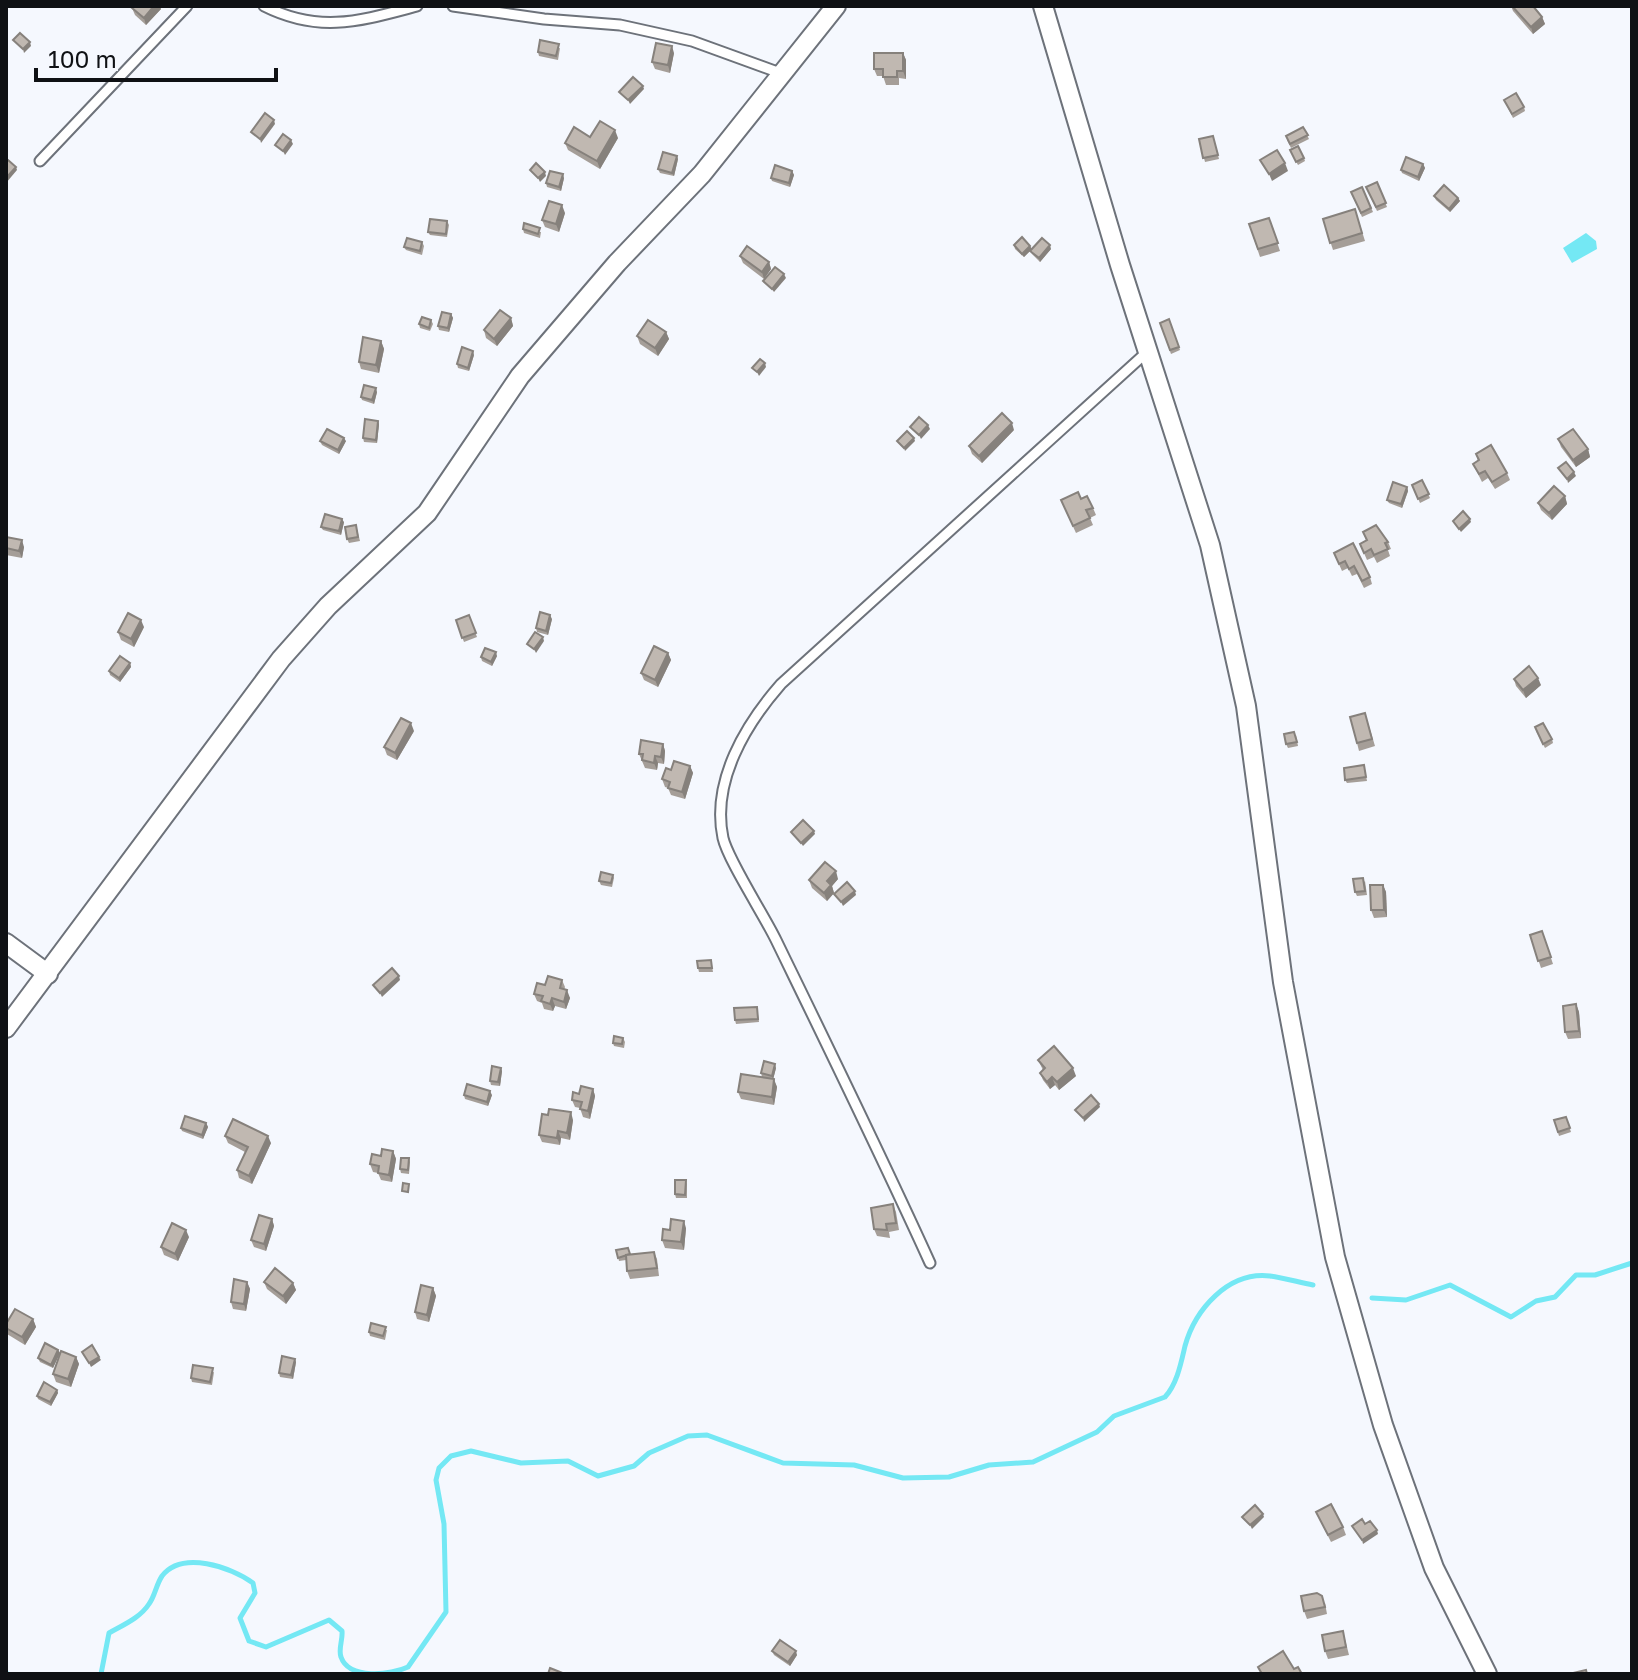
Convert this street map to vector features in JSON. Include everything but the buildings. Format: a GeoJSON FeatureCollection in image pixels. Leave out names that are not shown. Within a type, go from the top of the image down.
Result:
{"type":"FeatureCollection","features":[{"type":"Feature","properties":{"kind":"street"},"geometry":{"type":"LineString","coordinates":[[6,1028],[281,659],[328,606],[427,513],[528,366],[617,263],[702,174],[836,6]]}},
{"type":"Feature","properties":{"kind":"street"},"geometry":{"type":"LineString","coordinates":[[1043,6],[1147,352],[1210,545],[1243,692],[1283,982],[1335,1257],[1379,1412],[1434,1568],[1487,1674]]}},
{"type":"Feature","properties":{"kind":"street"},"geometry":{"type":"LineString","coordinates":[[6,943],[48,974]]}},
{"type":"Feature","properties":{"kind":"lane"},"geometry":{"type":"LineString","coordinates":[[40,161],[187,6]]}},
{"type":"Feature","properties":{"kind":"lane"},"geometry":{"type":"LineString","coordinates":[[264,6],[297,21],[352,24],[417,6]]}},
{"type":"Feature","properties":{"kind":"lane"},"geometry":{"type":"LineString","coordinates":[[453,6],[544,19],[620,25],[692,41],[783,74]]}},
{"type":"Feature","properties":{"kind":"lane"},"geometry":{"type":"LineString","coordinates":[[930,1263],[768,922],[723,839],[727,776],[756,713],[781,684],[1147,352]]}},
{"type":"Feature","properties":{"kind":"water"},"geometry":{"type":"Polygon","coordinates":[[[1586,233],[1596,241],[1597,249],[1572,263],[1563,248],[1586,233]]]}},
{"type":"Feature","properties":{"kind":"waterway"},"geometry":{"type":"LineString","coordinates":[[1372,1298],[1406,1300],[1450,1285],[1511,1317],[1536,1301],[1555,1297],[1576,1275],[1595,1275],[1632,1263]]}},
{"type":"Feature","properties":{"kind":"waterway"},"geometry":{"type":"LineString","coordinates":[[101,1674],[109,1633],[145,1609],[162,1576],[171,1568],[194,1563],[220,1567],[253,1583],[255,1593],[240,1618],[249,1641],[266,1647],[329,1620],[342,1631],[341,1657],[352,1669],[371,1674],[408,1667],[446,1612],[444,1524],[436,1480],[439,1468],[451,1456],[471,1451],[521,1463],[568,1461],[598,1476],[634,1466],[649,1453],[688,1436],[707,1435],[783,1463],[854,1465],[903,1478],[949,1477],[989,1465],[1033,1462],[1097,1432],[1114,1416],[1165,1397],[1176,1380],[1185,1346],[1197,1319],[1227,1286],[1255,1276],[1313,1285]]}}]}
